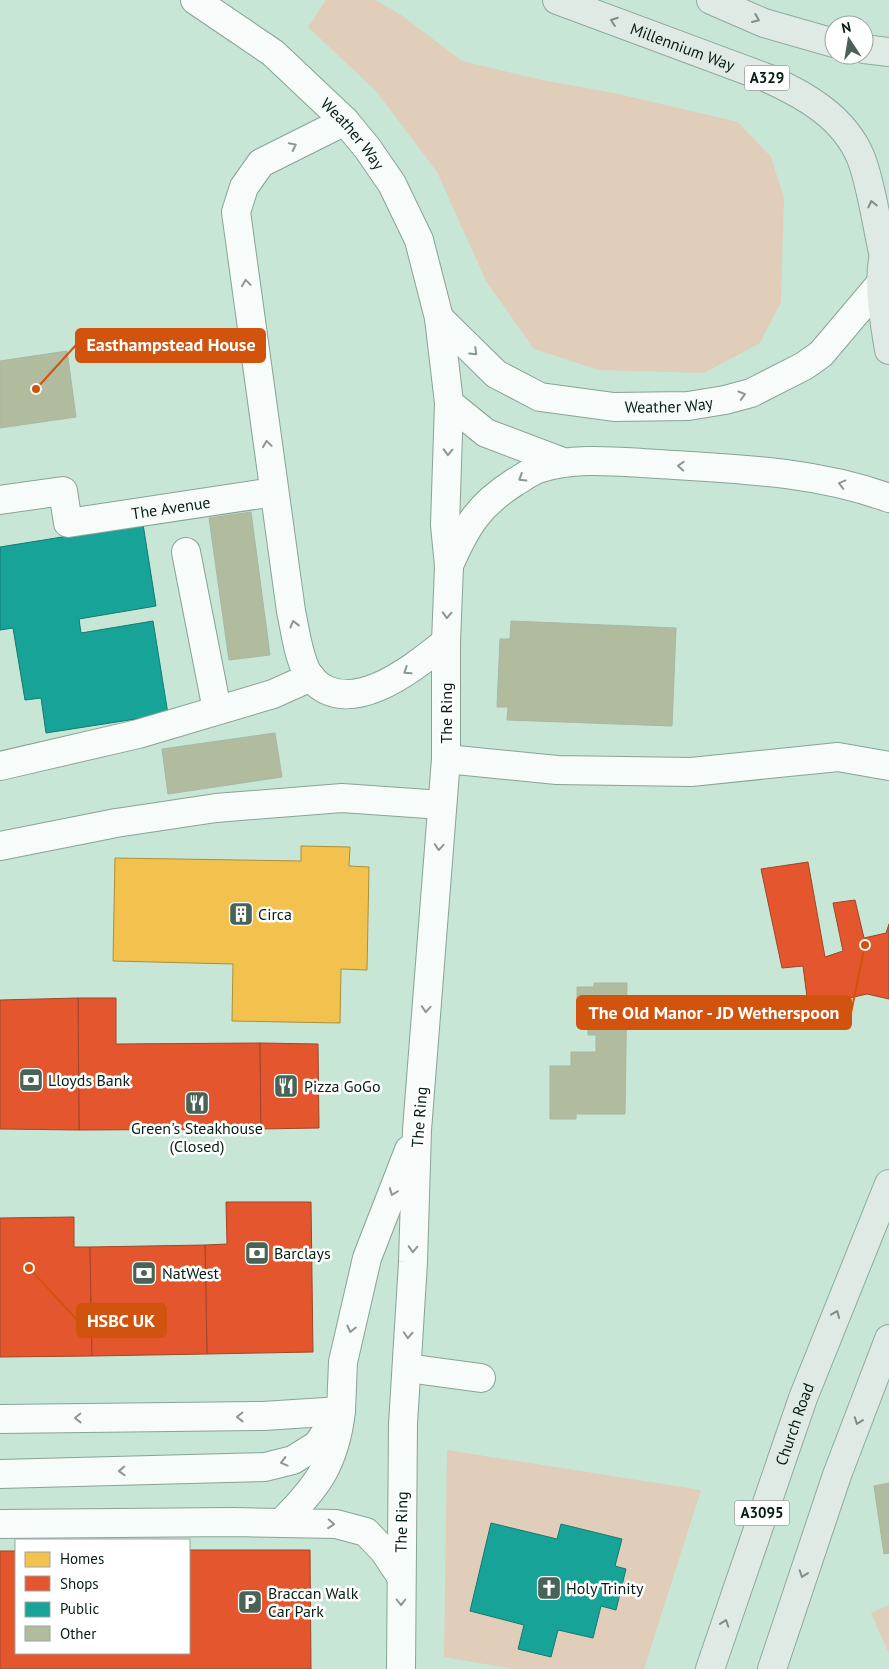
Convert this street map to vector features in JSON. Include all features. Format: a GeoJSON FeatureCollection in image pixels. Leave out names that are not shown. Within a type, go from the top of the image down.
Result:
{"type":"FeatureCollection","features":[{"type":"Feature","properties":{"kind":"main road","name":"Millennium Way"},"geometry":{"type":"LineString","coordinates":[[557,0],[767,78],[800,93],[823,110],[849,137],[861,159],[886,244]]}},
{"type":"Feature","properties":{"kind":"main road"},"geometry":{"type":"LineString","coordinates":[[711,0],[764,22],[824,40]]}},
{"type":"Feature","properties":{"kind":"main road"},"geometry":{"type":"LineString","coordinates":[[874,50],[889,52]]}},
{"type":"Feature","properties":{"kind":"main road","name":"A329"},"geometry":{"type":"LineString","coordinates":[[886,244],[882,282],[889,350]]}},
{"type":"Feature","properties":{"kind":"main road","name":"Church Road"},"geometry":{"type":"LineString","coordinates":[[710,1669],[780,1461],[818,1359],[889,1184]]}},
{"type":"Feature","properties":{"kind":"main road"},"geometry":{"type":"LineString","coordinates":[[772,1669],[837,1475],[889,1339]]}},
{"type":"Feature","properties":{"kind":"street","name":"Weather Way"},"geometry":{"type":"LineString","coordinates":[[195,0],[273,53],[345,121],[368,149],[392,184],[407,213],[419,240],[439,318],[449,403],[445,525],[449,566]]}},
{"type":"Feature","properties":{"kind":"street"},"geometry":{"type":"LineString","coordinates":[[345,121],[261,163],[244,187],[236,212],[291,611],[301,656],[311,677],[332,693],[363,693],[409,671],[446,642]]}},
{"type":"Feature","properties":{"kind":"street","name":"Weather Way"},"geometry":{"type":"LineString","coordinates":[[439,318],[496,374],[540,397],[614,407],[688,406],[725,400],[751,393],[804,366],[821,354],[882,282]]}},
{"type":"Feature","properties":{"kind":"street"},"geometry":{"type":"LineString","coordinates":[[449,403],[486,433],[563,462]]}},
{"type":"Feature","properties":{"kind":"street"},"geometry":{"type":"LineString","coordinates":[[449,566],[465,530],[480,509],[490,499],[536,469],[563,462],[636,463],[790,473],[836,482],[889,498]]}},
{"type":"Feature","properties":{"kind":"street","name":"The Avenue"},"geometry":{"type":"LineString","coordinates":[[0,500],[63,491],[68,523],[274,492]]}},
{"type":"Feature","properties":{"kind":"street"},"geometry":{"type":"LineString","coordinates":[[186,552],[217,710]]}},
{"type":"Feature","properties":{"kind":"street","name":"The Ring"},"geometry":{"type":"LineString","coordinates":[[401,1669],[400,1575],[403,1424],[417,1130],[446,759],[446,642],[449,566]]}},
{"type":"Feature","properties":{"kind":"street"},"geometry":{"type":"LineString","coordinates":[[0,766],[138,734],[273,694],[311,677]]}},
{"type":"Feature","properties":{"kind":"street"},"geometry":{"type":"LineString","coordinates":[[446,759],[557,770],[691,772],[838,757],[889,766]]}},
{"type":"Feature","properties":{"kind":"street"},"geometry":{"type":"LineString","coordinates":[[0,846],[116,824],[216,808],[342,798],[442,805]]}},
{"type":"Feature","properties":{"kind":"street"},"geometry":{"type":"LineString","coordinates":[[282,1522],[308,1496],[330,1462],[338,1438],[343,1362],[367,1258],[417,1130]]}},
{"type":"Feature","properties":{"kind":"street"},"geometry":{"type":"LineString","coordinates":[[407,1368],[481,1378]]}},
{"type":"Feature","properties":{"kind":"street"},"geometry":{"type":"LineString","coordinates":[[0,1419],[263,1416],[341,1412]]}},
{"type":"Feature","properties":{"kind":"street"},"geometry":{"type":"LineString","coordinates":[[0,1474],[265,1467],[293,1460],[318,1445],[341,1412]]}},
{"type":"Feature","properties":{"kind":"street"},"geometry":{"type":"LineString","coordinates":[[0,1524],[282,1522],[336,1524],[366,1532],[384,1551],[400,1575]]}},
{"type":"Feature","properties":{"kind":"shaded area"},"geometry":{"type":"Polygon","coordinates":[[[326,0],[375,0],[400,14],[462,61],[542,80],[614,93],[738,122],[771,157],[784,198],[781,302],[760,343],[704,373],[599,370],[534,349],[486,281],[437,172],[376,91],[308,27],[326,0]]]}},
{"type":"Feature","properties":{"kind":"shaded area"},"geometry":{"type":"Polygon","coordinates":[[[447,1450],[701,1490],[644,1669],[513,1669],[444,1657],[447,1450]]]}},
{"type":"Feature","properties":{"kind":"shaded area"},"geometry":{"type":"Polygon","coordinates":[[[889,1605],[889,1654],[871,1613],[889,1605]]]}},
{"type":"Feature","properties":{"kind":"building: Homes","name":"Circa"},"geometry":{"type":"Polygon","coordinates":[[[301,846],[350,847],[349,866],[369,867],[367,970],[341,969],[340,1023],[232,1021],[233,964],[113,961],[115,858],[301,861],[301,846]]]}},
{"type":"Feature","properties":{"kind":"building: Shops"},"geometry":{"type":"Polygon","coordinates":[[[808,862],[825,957],[843,951],[833,903],[855,900],[864,938],[886,933],[889,924],[889,999],[867,994],[845,999],[850,1017],[834,1020],[832,1001],[808,1005],[803,966],[782,968],[761,869],[808,862]]]}},
{"type":"Feature","properties":{"kind":"building: Shops"},"geometry":{"type":"Polygon","coordinates":[[[78,998],[116,998],[116,1044],[260,1043],[261,1129],[79,1130],[78,998]]]}},
{"type":"Feature","properties":{"kind":"building: Shops"},"geometry":{"type":"Polygon","coordinates":[[[78,998],[79,1130],[0,1129],[0,1000],[78,998]]]}},
{"type":"Feature","properties":{"kind":"building: Shops"},"geometry":{"type":"Polygon","coordinates":[[[260,1043],[318,1044],[319,1128],[261,1129],[260,1043]]]}},
{"type":"Feature","properties":{"kind":"building: Shops"},"geometry":{"type":"Polygon","coordinates":[[[226,1202],[311,1202],[313,1352],[207,1354],[205,1245],[227,1244],[226,1202]]]}},
{"type":"Feature","properties":{"kind":"building: Shops"},"geometry":{"type":"Polygon","coordinates":[[[74,1217],[74,1247],[90,1247],[92,1356],[0,1357],[0,1218],[74,1217]]]}},
{"type":"Feature","properties":{"kind":"building: Shops"},"geometry":{"type":"Polygon","coordinates":[[[205,1245],[207,1354],[92,1356],[90,1247],[205,1245]]]}},
{"type":"Feature","properties":{"kind":"building: Shops","name":"Braccan Walk Car Park"},"geometry":{"type":"Polygon","coordinates":[[[190,1550],[310,1550],[311,1669],[0,1669],[0,1551],[15,1551],[15,1654],[190,1654],[190,1550]]]}},
{"type":"Feature","properties":{"kind":"building: Public"},"geometry":{"type":"Polygon","coordinates":[[[143,524],[156,606],[79,619],[81,633],[153,621],[168,714],[46,733],[41,698],[25,700],[13,628],[0,630],[0,547],[143,524]]]}},
{"type":"Feature","properties":{"kind":"building: Public","name":"Holy Trinity"},"geometry":{"type":"Polygon","coordinates":[[[491,1523],[557,1539],[561,1524],[622,1539],[615,1566],[626,1569],[616,1610],[601,1606],[593,1638],[558,1630],[551,1657],[518,1649],[524,1625],[470,1611],[491,1523]]]}},
{"type":"Feature","properties":{"kind":"building: Other"},"geometry":{"type":"Polygon","coordinates":[[[67,351],[76,417],[0,428],[0,361],[67,351]]]}},
{"type":"Feature","properties":{"kind":"building: Other"},"geometry":{"type":"Polygon","coordinates":[[[251,512],[270,655],[229,660],[209,518],[251,512]]]}},
{"type":"Feature","properties":{"kind":"building: Other"},"geometry":{"type":"Polygon","coordinates":[[[511,621],[676,628],[672,726],[507,720],[508,707],[497,707],[500,639],[510,639],[511,621]]]}},
{"type":"Feature","properties":{"kind":"building: Other"},"geometry":{"type":"Polygon","coordinates":[[[275,733],[282,777],[168,794],[162,749],[275,733]]]}},
{"type":"Feature","properties":{"kind":"building: Other"},"geometry":{"type":"Polygon","coordinates":[[[594,983],[627,983],[625,1114],[576,1114],[576,1119],[550,1119],[550,1066],[571,1066],[571,1052],[596,1052],[596,1035],[588,1035],[588,1013],[577,1013],[577,987],[594,987],[594,983]]]}},
{"type":"Feature","properties":{"kind":"building: Other"},"geometry":{"type":"Polygon","coordinates":[[[889,1483],[889,1553],[884,1554],[874,1486],[889,1483]]]}},
{"type":"Feature","properties":{"kind":"place","name":"Easthampstead House"},"geometry":{"type":"Point","coordinates":[36,389]}},
{"type":"Feature","properties":{"kind":"place","name":"Circa"},"geometry":{"type":"Point","coordinates":[241,914]}},
{"type":"Feature","properties":{"kind":"place","name":"The Old Manor - JD Wetherspoon"},"geometry":{"type":"Point","coordinates":[865,945]}},
{"type":"Feature","properties":{"kind":"place","name":"Lloyds Bank"},"geometry":{"type":"Point","coordinates":[31,1080]}},
{"type":"Feature","properties":{"kind":"place","name":"Pizza GoGo"},"geometry":{"type":"Point","coordinates":[286,1086]}},
{"type":"Feature","properties":{"kind":"place","name":"Green's Steakhouse (Closed)"},"geometry":{"type":"Point","coordinates":[197,1103]}},
{"type":"Feature","properties":{"kind":"place","name":"Barclays"},"geometry":{"type":"Point","coordinates":[257,1253]}},
{"type":"Feature","properties":{"kind":"place","name":"HSBC UK"},"geometry":{"type":"Point","coordinates":[29,1268]}},
{"type":"Feature","properties":{"kind":"place","name":"NatWest"},"geometry":{"type":"Point","coordinates":[144,1273]}},
{"type":"Feature","properties":{"kind":"place","name":"Holy Trinity"},"geometry":{"type":"Point","coordinates":[549,1588]}},
{"type":"Feature","properties":{"kind":"place","name":"Braccan Walk Car Park"},"geometry":{"type":"Point","coordinates":[250,1602]}}]}
